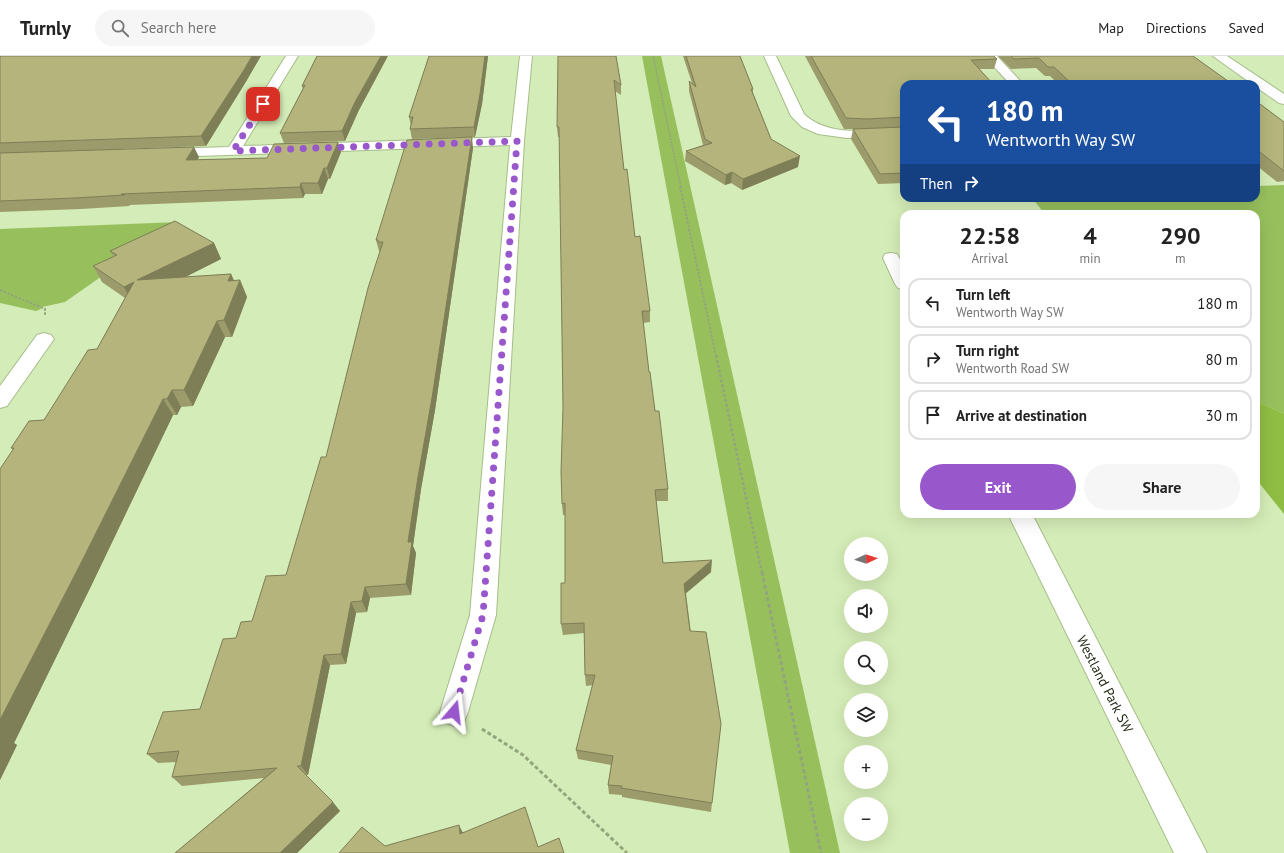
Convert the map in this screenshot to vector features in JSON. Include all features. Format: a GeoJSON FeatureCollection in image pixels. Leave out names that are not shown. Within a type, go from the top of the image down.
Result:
{"type":"FeatureCollection","features":[{"type":"Feature","properties":{"kind":"street"},"geometry":{"type":"LineString","coordinates":[[233,151],[292,56]]}},
{"type":"Feature","properties":{"kind":"street"},"geometry":{"type":"LineString","coordinates":[[454,712],[483,615],[517,141],[526,56]]}},
{"type":"Feature","properties":{"kind":"street"},"geometry":{"type":"LineString","coordinates":[[770,56],[798,116],[802,121],[825,131],[847,134],[900,132]]}},
{"type":"Feature","properties":{"kind":"street"},"geometry":{"type":"LineString","coordinates":[[990,56],[1013,80]]}},
{"type":"Feature","properties":{"kind":"street"},"geometry":{"type":"LineString","coordinates":[[1219,56],[1254,80]]}},
{"type":"Feature","properties":{"kind":"street"},"geometry":{"type":"LineString","coordinates":[[1260,84],[1284,100]]}},
{"type":"Feature","properties":{"kind":"street"},"geometry":{"type":"LineString","coordinates":[[155,154],[517,141]]}},
{"type":"Feature","properties":{"kind":"street"},"geometry":{"type":"LineString","coordinates":[[891,258],[900,276]]}},
{"type":"Feature","properties":{"kind":"street"},"geometry":{"type":"LineString","coordinates":[[0,401],[44,339]]}},
{"type":"Feature","properties":{"kind":"street","name":"Westland Park SW"},"geometry":{"type":"LineString","coordinates":[[1022,518],[1190,853]]}},
{"type":"Feature","properties":{"kind":"path"},"geometry":{"type":"LineString","coordinates":[[653,56],[821,853]]}},
{"type":"Feature","properties":{"kind":"path"},"geometry":{"type":"LineString","coordinates":[[0,290],[45,309],[44,339]]}},
{"type":"Feature","properties":{"kind":"path"},"geometry":{"type":"LineString","coordinates":[[454,712],[523,754],[627,853]]}},
{"type":"Feature","properties":{"kind":"green space"},"geometry":{"type":"Polygon","coordinates":[[[642,56],[661,56],[840,853],[790,853],[642,56]]]}},
{"type":"Feature","properties":{"kind":"green space"},"geometry":{"type":"Polygon","coordinates":[[[1284,185],[1284,414],[1260,403],[1260,210],[1042,210],[1035,202],[1260,202],[1260,186],[1284,185]]]}},
{"type":"Feature","properties":{"kind":"green space"},"geometry":{"type":"Polygon","coordinates":[[[179,222],[65,302],[40,307],[41,309],[36,311],[0,303],[0,229],[179,222]]]}},
{"type":"Feature","properties":{"kind":"green space"},"geometry":{"type":"Polygon","coordinates":[[[1260,403],[1284,414],[1284,514],[1260,484],[1260,403]]]}},
{"type":"Feature","properties":{"kind":"building"},"geometry":{"type":"Polygon","coordinates":[[[0,56],[252,56],[201,136],[0,143],[0,56]]]}},
{"type":"Feature","properties":{"kind":"building"},"geometry":{"type":"Polygon","coordinates":[[[317,56],[381,56],[355,102],[342,131],[280,133],[305,85],[302,86],[317,56]]]}},
{"type":"Feature","properties":{"kind":"building"},"geometry":{"type":"Polygon","coordinates":[[[429,56],[485,56],[474,127],[410,129],[413,117],[409,117],[429,56]]]}},
{"type":"Feature","properties":{"kind":"building"},"geometry":{"type":"Polygon","coordinates":[[[558,56],[616,56],[621,85],[614,80],[624,170],[627,169],[635,237],[640,236],[650,311],[642,311],[655,411],[659,411],[668,489],[655,490],[663,563],[712,560],[684,584],[690,631],[706,632],[721,724],[712,803],[621,788],[622,786],[608,785],[613,756],[576,750],[595,675],[585,675],[584,623],[561,624],[561,583],[565,583],[565,503],[562,504],[561,472],[563,407],[559,127],[557,127],[558,56]]]}},
{"type":"Feature","properties":{"kind":"building"},"geometry":{"type":"Polygon","coordinates":[[[686,56],[740,56],[753,89],[751,89],[771,139],[800,156],[743,179],[732,172],[726,175],[686,151],[712,143],[705,139],[689,81],[696,87],[686,56]]]}},
{"type":"Feature","properties":{"kind":"building"},"geometry":{"type":"Polygon","coordinates":[[[811,56],[994,56],[997,59],[971,60],[989,80],[900,80],[900,117],[867,119],[846,118],[811,56]]]}},
{"type":"Feature","properties":{"kind":"building"},"geometry":{"type":"Polygon","coordinates":[[[1011,56],[1193,56],[1226,80],[1068,80],[1054,67],[1048,67],[1039,58],[1014,59],[1011,56]]]}},
{"type":"Feature","properties":{"kind":"building"},"geometry":{"type":"Polygon","coordinates":[[[1260,104],[1284,122],[1284,171],[1260,152],[1260,104]]]}},
{"type":"Feature","properties":{"kind":"building"},"geometry":{"type":"Polygon","coordinates":[[[900,127],[900,173],[880,174],[853,129],[900,127]]]}},
{"type":"Feature","properties":{"kind":"building"},"geometry":{"type":"Polygon","coordinates":[[[472,137],[432,398],[408,542],[412,542],[406,584],[365,587],[362,601],[351,602],[341,654],[324,655],[301,766],[297,766],[333,802],[280,853],[175,853],[277,768],[172,777],[179,751],[147,754],[163,712],[200,709],[223,639],[236,638],[241,622],[252,621],[266,576],[286,575],[321,457],[326,457],[368,288],[383,242],[378,242],[378,240],[376,240],[407,140],[472,137]]]}},
{"type":"Feature","properties":{"kind":"building"},"geometry":{"type":"Polygon","coordinates":[[[338,142],[327,168],[324,168],[318,183],[301,183],[300,187],[121,194],[125,195],[0,201],[0,153],[194,147],[186,160],[267,158],[274,144],[338,142]]]}},
{"type":"Feature","properties":{"kind":"building"},"geometry":{"type":"Polygon","coordinates":[[[175,221],[214,243],[137,280],[231,274],[228,281],[240,280],[224,320],[217,321],[184,390],[172,390],[167,399],[163,399],[0,720],[0,469],[14,448],[11,448],[29,421],[44,420],[88,350],[97,349],[134,282],[124,287],[93,266],[117,255],[110,251],[175,221]]]}},
{"type":"Feature","properties":{"kind":"building"},"geometry":{"type":"Polygon","coordinates":[[[525,807],[538,847],[559,838],[564,853],[339,853],[362,827],[385,846],[459,825],[460,834],[525,807]]]}},
{"type":"Feature","properties":{"kind":"route"},"geometry":{"type":"LineString","coordinates":[[263,104],[233,151],[517,141],[483,615],[454,712]]}}]}
